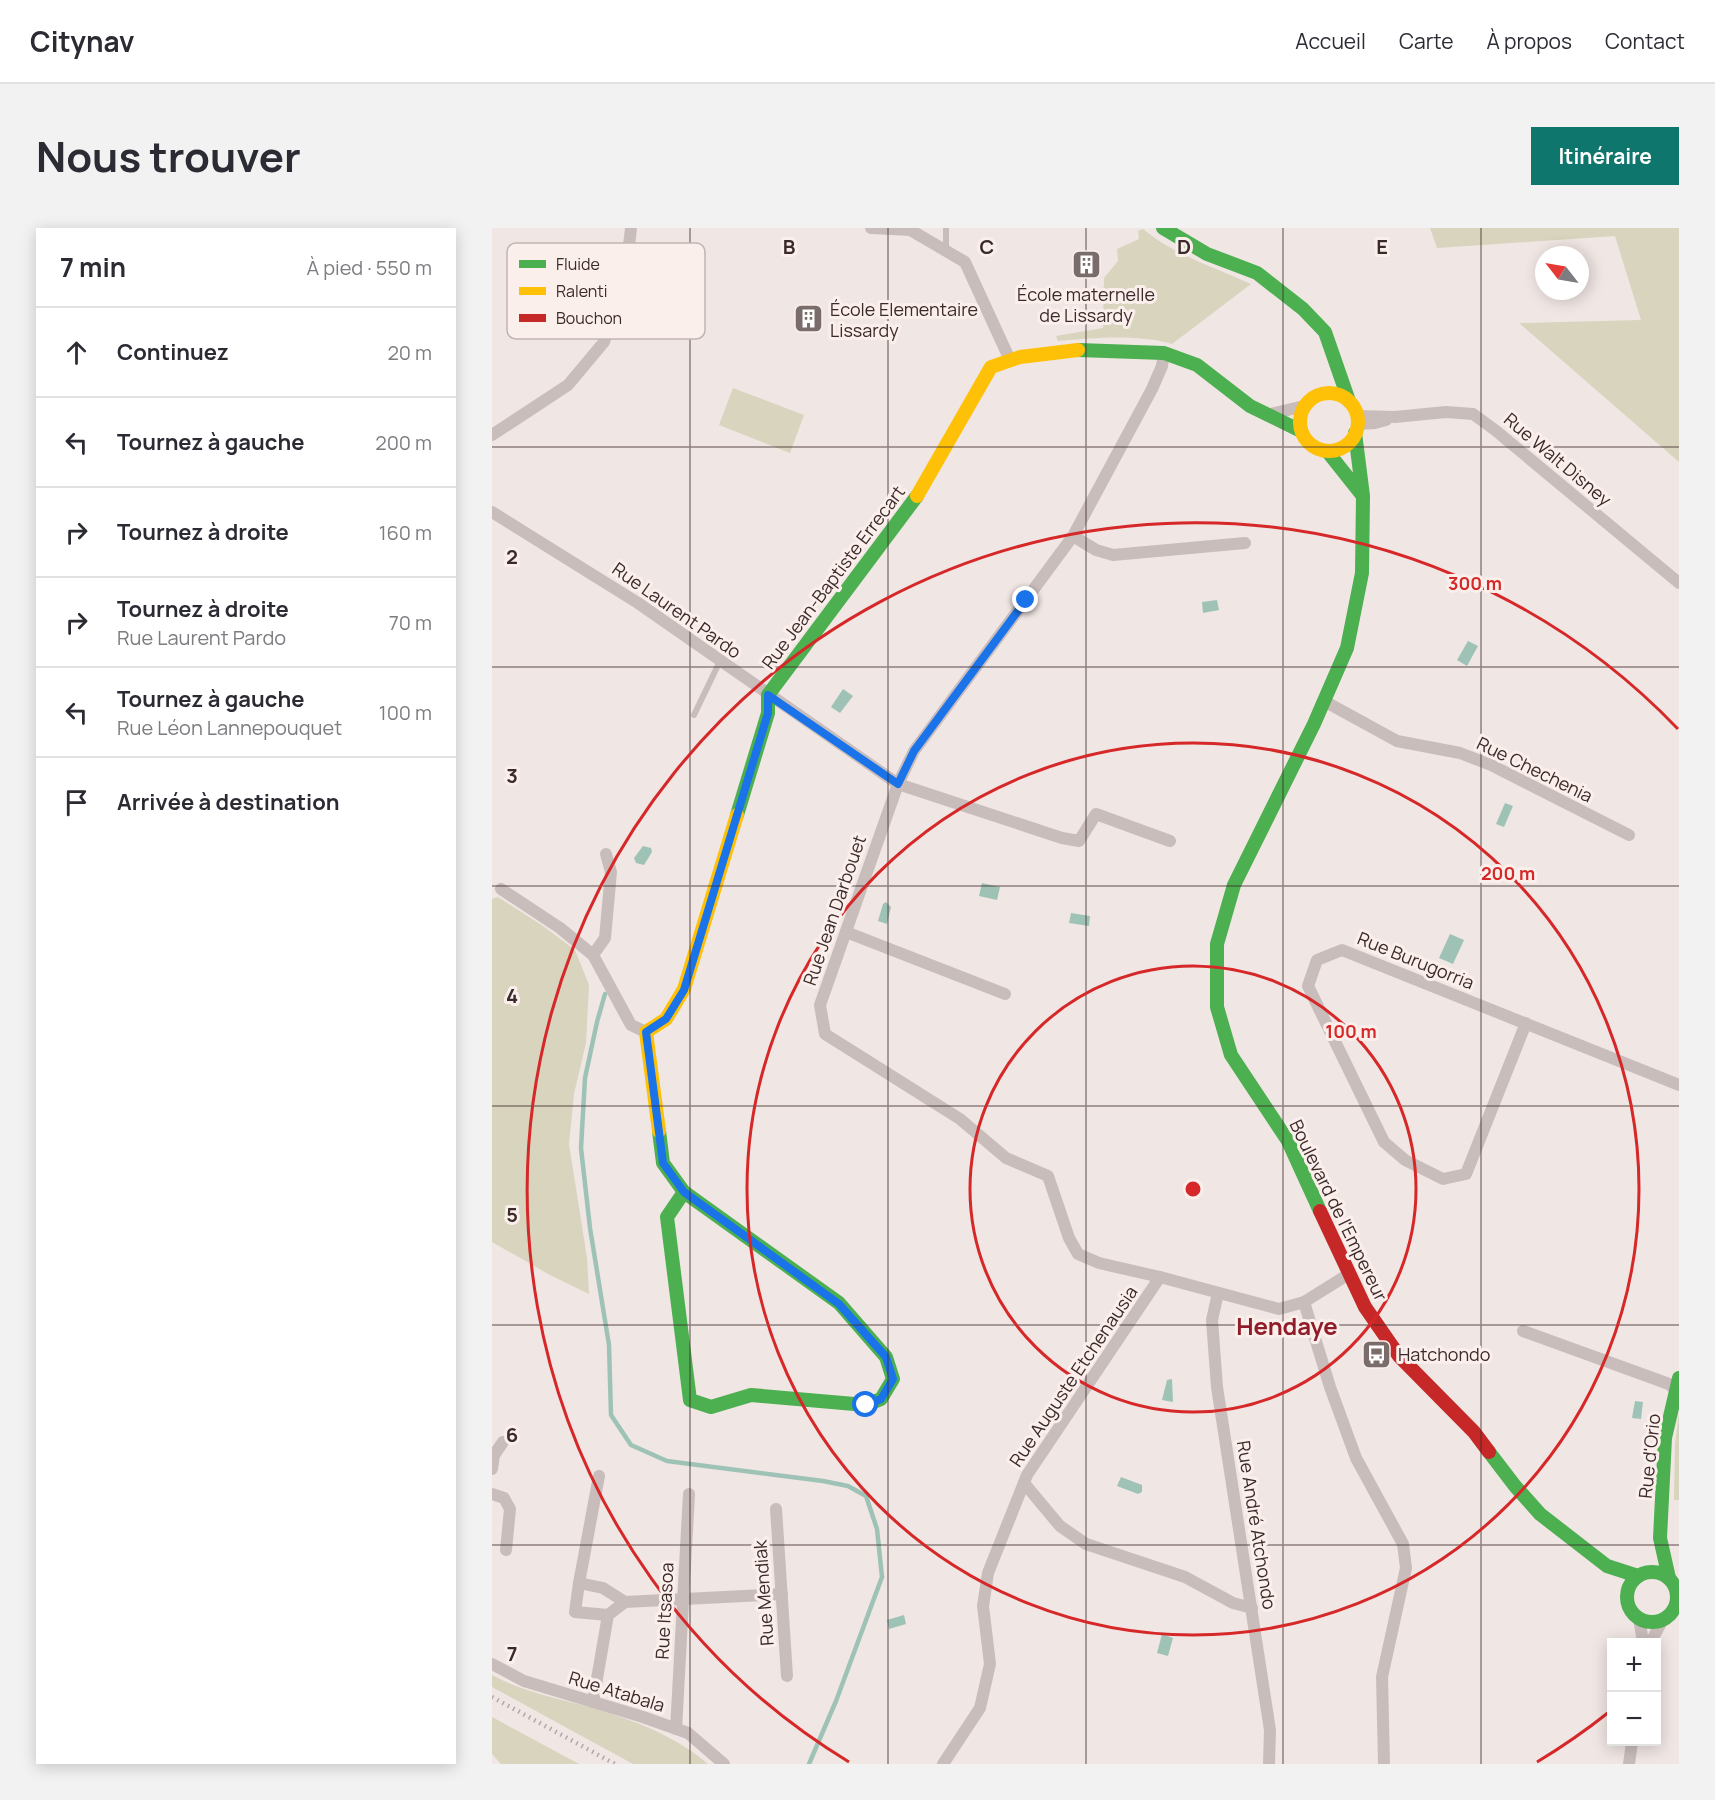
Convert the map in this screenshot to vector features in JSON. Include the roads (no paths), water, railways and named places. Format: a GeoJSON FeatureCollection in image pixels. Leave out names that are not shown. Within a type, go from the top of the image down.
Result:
{"type":"FeatureCollection","features":[{"type":"Feature","properties":{"kind":"street"},"geometry":{"type":"LineString","coordinates":[[629,243],[631,228]]}},
{"type":"Feature","properties":{"kind":"street"},"geometry":{"type":"LineString","coordinates":[[871,228],[909,229],[965,262],[1010,360]]}},
{"type":"Feature","properties":{"kind":"street"},"geometry":{"type":"LineString","coordinates":[[1163,228],[1207,254],[1257,273],[1303,309],[1324,332],[1357,424],[1344,447],[1327,451]]}},
{"type":"Feature","properties":{"kind":"street"},"geometry":{"type":"LineString","coordinates":[[492,435],[568,385],[605,339]]}},
{"type":"Feature","properties":{"kind":"street","name":"Rue Jean-Baptiste Errecart"},"geometry":{"type":"LineString","coordinates":[[646,1032],[666,1019],[684,990],[768,713],[768,695],[918,495],[991,367],[1010,360],[1074,350],[1164,353],[1197,365],[1250,406],[1301,431]]}},
{"type":"Feature","properties":{"kind":"street","name":"Rue Jean Darbouet"},"geometry":{"type":"LineString","coordinates":[[1160,1277],[1099,1263],[1078,1254],[1069,1238],[1048,1176],[1006,1158],[960,1119],[825,1034],[820,1005],[898,784],[914,751],[1073,536],[1152,389],[1162,366],[1164,353]]}},
{"type":"Feature","properties":{"kind":"street"},"geometry":{"type":"LineString","coordinates":[[1267,415],[1304,406],[1317,395],[1334,361]]}},
{"type":"Feature","properties":{"kind":"street"},"geometry":{"type":"LineString","coordinates":[[1317,395],[1335,393],[1349,401]]}},
{"type":"Feature","properties":{"kind":"street"},"geometry":{"type":"LineString","coordinates":[[1304,406],[1300,423],[1301,431],[1311,445],[1327,451],[1363,496]]}},
{"type":"Feature","properties":{"kind":"street","name":"Rue Walt Disney"},"geometry":{"type":"LineString","coordinates":[[1357,424],[1395,417],[1446,412],[1473,414],[1679,583]]}},
{"type":"Feature","properties":{"kind":"street","name":"Boulevard de l'Empereur"},"geometry":{"type":"LineString","coordinates":[[1357,424],[1358,465],[1363,496],[1362,573],[1347,648],[1324,701],[1234,885],[1217,944],[1217,1007],[1231,1054],[1288,1141],[1365,1307],[1399,1356],[1474,1432],[1540,1515],[1607,1566],[1627,1597],[1632,1613],[1639,1618]]}},
{"type":"Feature","properties":{"kind":"street","name":"Rue Laurent Pardo"},"geometry":{"type":"LineString","coordinates":[[492,512],[638,603],[898,784],[1062,838],[1079,841],[1096,814],[1170,841]]}},
{"type":"Feature","properties":{"kind":"street"},"geometry":{"type":"LineString","coordinates":[[1073,536],[1096,550],[1113,555],[1245,543]]}},
{"type":"Feature","properties":{"kind":"street","name":"Rue Chechenia"},"geometry":{"type":"LineString","coordinates":[[1324,701],[1397,741],[1460,753],[1491,765],[1629,835]]}},
{"type":"Feature","properties":{"kind":"street"},"geometry":{"type":"LineString","coordinates":[[593,955],[605,938],[611,872],[606,854]]}},
{"type":"Feature","properties":{"kind":"street"},"geometry":{"type":"LineString","coordinates":[[501,889],[560,928],[593,955],[631,1025],[646,1032],[663,1163],[684,1192],[839,1304],[886,1357],[893,1379],[881,1399],[866,1405],[751,1395],[711,1407],[690,1400],[667,1217],[684,1192]]}},
{"type":"Feature","properties":{"kind":"street"},"geometry":{"type":"LineString","coordinates":[[846,932],[1005,994]]}},
{"type":"Feature","properties":{"kind":"street","name":"Rue Burugorria"},"geometry":{"type":"LineString","coordinates":[[1526,1023],[1466,1174],[1443,1179],[1405,1160],[1383,1142],[1308,986],[1317,960],[1341,950],[1526,1023],[1679,1085]]}},
{"type":"Feature","properties":{"kind":"street"},"geometry":{"type":"LineString","coordinates":[[1160,1277],[1279,1309],[1304,1302],[1349,1274]]}},
{"type":"Feature","properties":{"kind":"street","name":"Rue Auguste Etchenausia"},"geometry":{"type":"LineString","coordinates":[[943,1764],[980,1708],[990,1664],[983,1605],[988,1573],[1024,1484],[1052,1436],[1160,1277]]}},
{"type":"Feature","properties":{"kind":"street","name":"Rue André Atchondo"},"geometry":{"type":"LineString","coordinates":[[1218,1293],[1212,1320],[1217,1387],[1270,1730],[1269,1764]]}},
{"type":"Feature","properties":{"kind":"street"},"geometry":{"type":"LineString","coordinates":[[1304,1302],[1330,1387],[1356,1458],[1403,1544],[1406,1568],[1382,1677],[1384,1764]]}},
{"type":"Feature","properties":{"kind":"street"},"geometry":{"type":"LineString","coordinates":[[1523,1331],[1678,1387]]}},
{"type":"Feature","properties":{"kind":"street","name":"Rue d'Orio"},"geometry":{"type":"LineString","coordinates":[[1669,1578],[1660,1538],[1665,1438],[1678,1387]]}},
{"type":"Feature","properties":{"kind":"street"},"geometry":{"type":"LineString","coordinates":[[492,1469],[494,1455],[503,1442]]}},
{"type":"Feature","properties":{"kind":"street"},"geometry":{"type":"LineString","coordinates":[[599,1476],[575,1612],[608,1615],[625,1602],[782,1594]]}},
{"type":"Feature","properties":{"kind":"street"},"geometry":{"type":"LineString","coordinates":[[1024,1484],[1060,1526],[1086,1544],[1185,1577],[1233,1603],[1252,1608]]}},
{"type":"Feature","properties":{"kind":"street"},"geometry":{"type":"LineString","coordinates":[[492,1494],[504,1498],[510,1509],[506,1550]]}},
{"type":"Feature","properties":{"kind":"street","name":"Rue Itsasoa"},"geometry":{"type":"LineString","coordinates":[[676,1729],[688,1494]]}},
{"type":"Feature","properties":{"kind":"street","name":"Rue Mendiak"},"geometry":{"type":"LineString","coordinates":[[776,1509],[787,1676]]}},
{"type":"Feature","properties":{"kind":"street","name":"Rue d'Orio"},"geometry":{"type":"LineString","coordinates":[[1642,1574],[1660,1538]]}},
{"type":"Feature","properties":{"kind":"street","name":"Boulevard de l'Empereur"},"geometry":{"type":"LineString","coordinates":[[1607,1566],[1642,1574],[1654,1571],[1669,1578]]}},
{"type":"Feature","properties":{"kind":"street"},"geometry":{"type":"LineString","coordinates":[[1627,1597],[1628,1589],[1642,1574]]}},
{"type":"Feature","properties":{"kind":"street"},"geometry":{"type":"LineString","coordinates":[[1654,1638],[1664,1618],[1678,1605],[1677,1592],[1669,1578]]}},
{"type":"Feature","properties":{"kind":"street"},"geometry":{"type":"LineString","coordinates":[[579,1583],[603,1588],[625,1602]]}},
{"type":"Feature","properties":{"kind":"street"},"geometry":{"type":"LineString","coordinates":[[593,1702],[608,1615]]}},
{"type":"Feature","properties":{"kind":"street"},"geometry":{"type":"LineString","coordinates":[[1642,1638],[1639,1618],[1650,1622],[1664,1618],[1679,1626]]}},
{"type":"Feature","properties":{"kind":"street","name":"Rue Atabala"},"geometry":{"type":"LineString","coordinates":[[492,1664],[524,1681],[688,1733],[724,1764]]}},
{"type":"Feature","properties":{"kind":"street"},"geometry":{"type":"LineString","coordinates":[[1629,1764],[1631,1746]]}},
{"type":"Feature","properties":{"kind":"lane"},"geometry":{"type":"LineString","coordinates":[[946,228],[946,251]]}},
{"type":"Feature","properties":{"kind":"lane"},"geometry":{"type":"LineString","coordinates":[[694,715],[720,661]]}},
{"type":"Feature","properties":{"kind":"waterway"},"geometry":{"type":"LineString","coordinates":[[605,994],[585,1078],[581,1148],[590,1228],[609,1345],[611,1415],[631,1445],[667,1461],[848,1486],[866,1496],[877,1529],[882,1577],[836,1701],[809,1764]]}},
{"type":"Feature","properties":{"kind":"railway"},"geometry":{"type":"LineString","coordinates":[[492,1697],[615,1764]]}},
{"type":"Feature","properties":{"kind":"place","name":"École maternelle de Lissardy"},"geometry":{"type":"Point","coordinates":[1086,265]}},
{"type":"Feature","properties":{"kind":"place","name":"École Elementaire Lissardy"},"geometry":{"type":"Point","coordinates":[809,319]}},
{"type":"Feature","properties":{"kind":"place","name":"Hatchondo"},"geometry":{"type":"Point","coordinates":[1377,1354]}},
{"type":"Feature","properties":{"kind":"district","name":"Hendaye"},"geometry":{"type":"Point","coordinates":[1287,1325]}}]}
